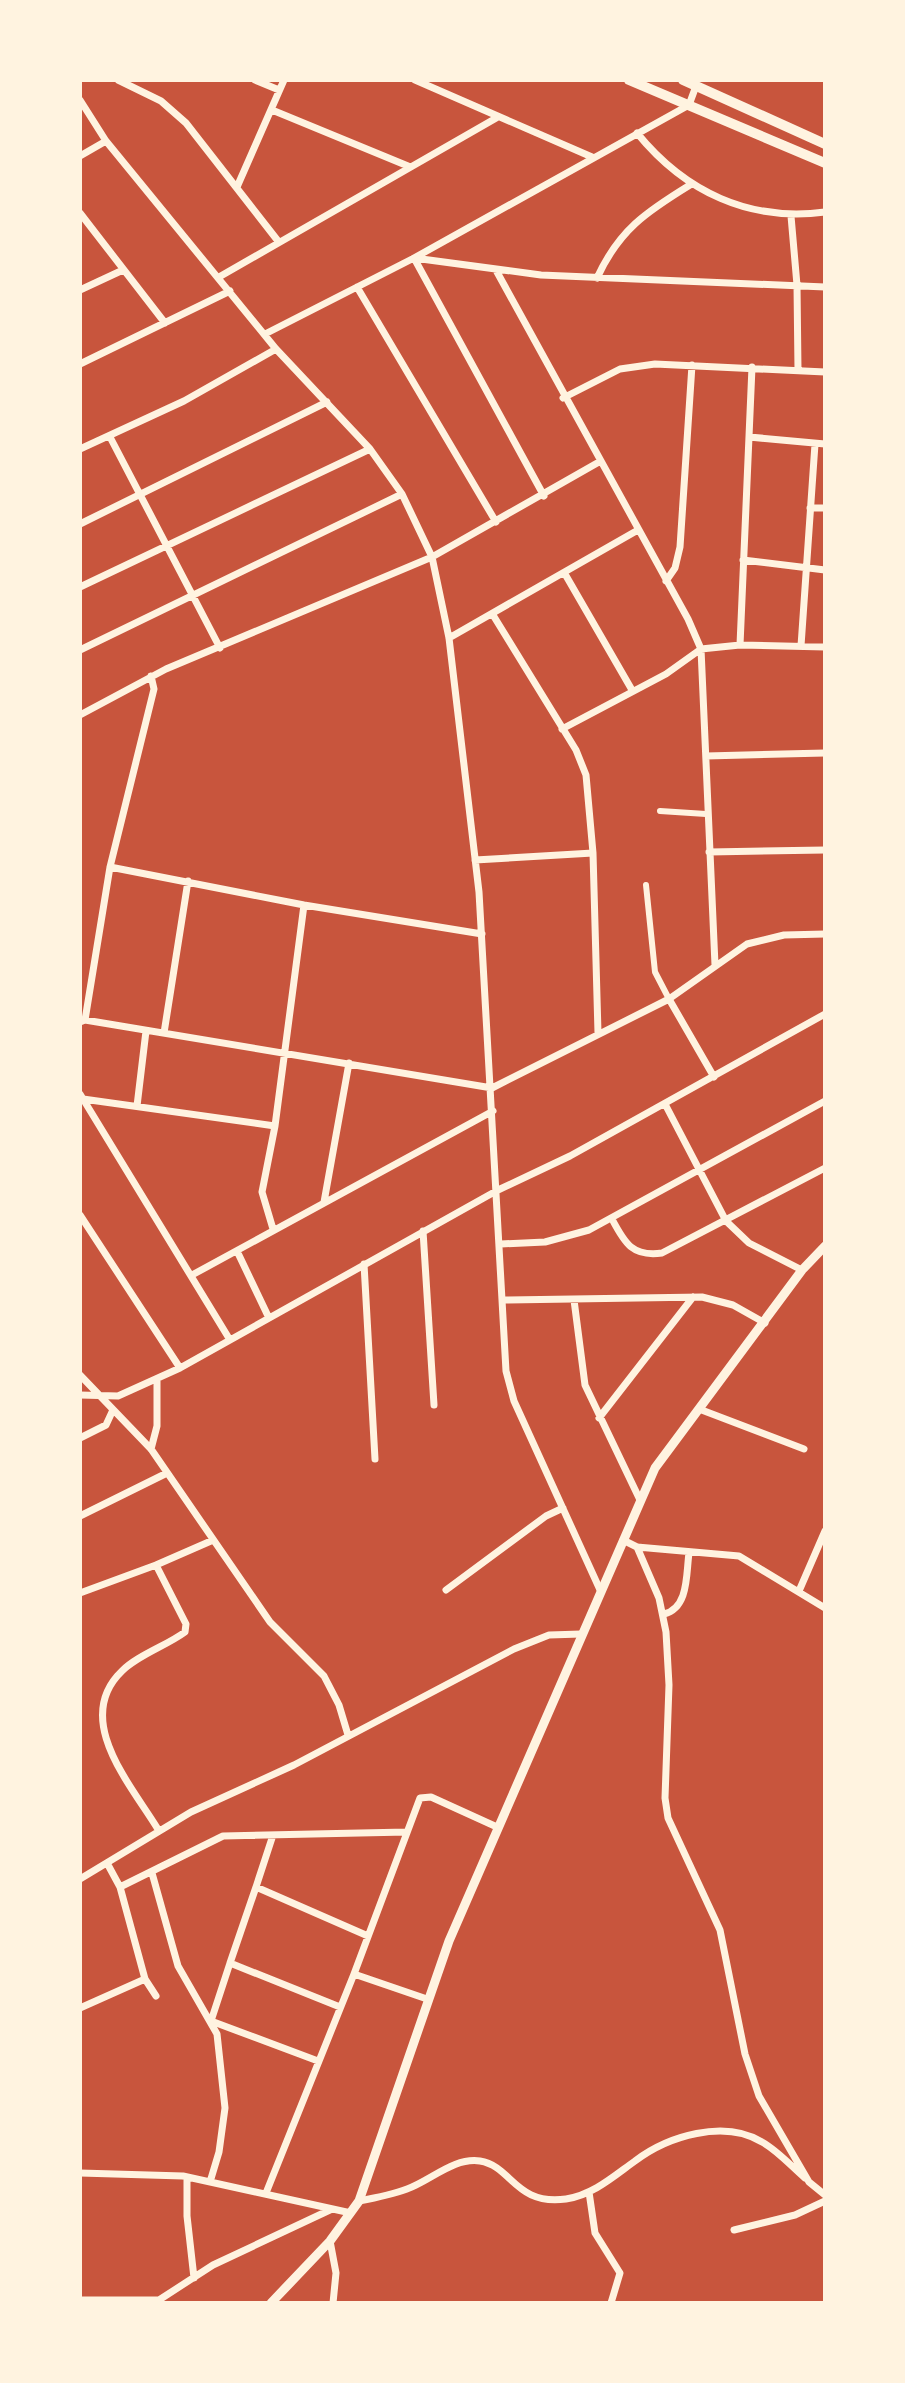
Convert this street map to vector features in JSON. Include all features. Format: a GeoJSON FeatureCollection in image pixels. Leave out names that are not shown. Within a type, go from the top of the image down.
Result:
{"type":"FeatureCollection","features":[{"type":"Feature","properties":{"kind":"main road"},"geometry":{"type":"LineString","coordinates":[[683,80],[825,144]]}},
{"type":"Feature","properties":{"kind":"main road"},"geometry":{"type":"LineString","coordinates":[[633,81],[825,163]]}},
{"type":"Feature","properties":{"kind":"street"},"geometry":{"type":"LineString","coordinates":[[118,80],[169,108],[237,187],[278,241]]}},
{"type":"Feature","properties":{"kind":"street"},"geometry":{"type":"LineString","coordinates":[[255,80],[279,90]]}},
{"type":"Feature","properties":{"kind":"street"},"geometry":{"type":"LineString","coordinates":[[237,187],[284,80]]}},
{"type":"Feature","properties":{"kind":"street"},"geometry":{"type":"LineString","coordinates":[[415,80],[592,157]]}},
{"type":"Feature","properties":{"kind":"street"},"geometry":{"type":"LineString","coordinates":[[265,334],[414,258],[689,105],[696,86]]}},
{"type":"Feature","properties":{"kind":"street"},"geometry":{"type":"LineString","coordinates":[[80,100],[106,141],[276,349],[370,449],[402,494],[432,557],[449,638],[482,934],[510,1386],[602,1594]]}},
{"type":"Feature","properties":{"kind":"street"},"geometry":{"type":"LineString","coordinates":[[272,110],[408,166]]}},
{"type":"Feature","properties":{"kind":"street"},"geometry":{"type":"LineString","coordinates":[[219,277],[498,117]]}},
{"type":"Feature","properties":{"kind":"street"},"geometry":{"type":"LineString","coordinates":[[637,133],[654,154],[690,185],[750,208],[791,216],[825,212]]}},
{"type":"Feature","properties":{"kind":"street"},"geometry":{"type":"LineString","coordinates":[[80,156],[106,141]]}},
{"type":"Feature","properties":{"kind":"street"},"geometry":{"type":"LineString","coordinates":[[597,278],[618,237],[636,221],[690,185]]}},
{"type":"Feature","properties":{"kind":"street"},"geometry":{"type":"LineString","coordinates":[[80,213],[84,225],[165,323]]}},
{"type":"Feature","properties":{"kind":"street"},"geometry":{"type":"LineString","coordinates":[[791,216],[797,285],[798,370]]}},
{"type":"Feature","properties":{"kind":"street"},"geometry":{"type":"LineString","coordinates":[[414,258],[497,272],[825,287]]}},
{"type":"Feature","properties":{"kind":"street"},"geometry":{"type":"LineString","coordinates":[[414,258],[544,496]]}},
{"type":"Feature","properties":{"kind":"street"},"geometry":{"type":"LineString","coordinates":[[80,290],[123,270]]}},
{"type":"Feature","properties":{"kind":"street"},"geometry":{"type":"LineString","coordinates":[[497,272],[701,649],[715,965]]}},
{"type":"Feature","properties":{"kind":"street"},"geometry":{"type":"LineString","coordinates":[[357,287],[496,522]]}},
{"type":"Feature","properties":{"kind":"street"},"geometry":{"type":"LineString","coordinates":[[80,364],[230,291]]}},
{"type":"Feature","properties":{"kind":"street"},"geometry":{"type":"LineString","coordinates":[[80,449],[184,401],[276,349]]}},
{"type":"Feature","properties":{"kind":"street"},"geometry":{"type":"LineString","coordinates":[[563,398],[620,369],[655,364],[825,372]]}},
{"type":"Feature","properties":{"kind":"street"},"geometry":{"type":"LineString","coordinates":[[666,581],[675,568],[680,547],[692,365]]}},
{"type":"Feature","properties":{"kind":"street"},"geometry":{"type":"LineString","coordinates":[[740,645],[752,367]]}},
{"type":"Feature","properties":{"kind":"street"},"geometry":{"type":"LineString","coordinates":[[80,524],[327,402]]}},
{"type":"Feature","properties":{"kind":"street"},"geometry":{"type":"LineString","coordinates":[[110,437],[189,594],[220,648]]}},
{"type":"Feature","properties":{"kind":"street"},"geometry":{"type":"LineString","coordinates":[[749,437],[825,444]]}},
{"type":"Feature","properties":{"kind":"street"},"geometry":{"type":"LineString","coordinates":[[801,646],[815,444]]}},
{"type":"Feature","properties":{"kind":"street"},"geometry":{"type":"LineString","coordinates":[[80,587],[370,449]]}},
{"type":"Feature","properties":{"kind":"street"},"geometry":{"type":"LineString","coordinates":[[80,715],[151,676],[432,557],[599,462]]}},
{"type":"Feature","properties":{"kind":"street"},"geometry":{"type":"LineString","coordinates":[[80,650],[189,594],[402,494]]}},
{"type":"Feature","properties":{"kind":"street"},"geometry":{"type":"LineString","coordinates":[[810,508],[825,508]]}},
{"type":"Feature","properties":{"kind":"street"},"geometry":{"type":"LineString","coordinates":[[449,638],[638,530]]}},
{"type":"Feature","properties":{"kind":"street"},"geometry":{"type":"LineString","coordinates":[[743,560],[825,570]]}},
{"type":"Feature","properties":{"kind":"street"},"geometry":{"type":"LineString","coordinates":[[565,574],[632,690]]}},
{"type":"Feature","properties":{"kind":"street"},"geometry":{"type":"LineString","coordinates":[[493,615],[576,750],[586,775],[593,853],[598,1033]]}},
{"type":"Feature","properties":{"kind":"street"},"geometry":{"type":"LineString","coordinates":[[562,729],[676,668],[701,649],[740,645],[825,647]]}},
{"type":"Feature","properties":{"kind":"street"},"geometry":{"type":"LineString","coordinates":[[151,676],[154,689],[110,867],[82,1021],[492,1088],[669,999],[747,944],[765,938],[825,934]]}},
{"type":"Feature","properties":{"kind":"street"},"geometry":{"type":"LineString","coordinates":[[706,756],[825,753]]}},
{"type":"Feature","properties":{"kind":"street"},"geometry":{"type":"LineString","coordinates":[[660,811],[706,814]]}},
{"type":"Feature","properties":{"kind":"street"},"geometry":{"type":"LineString","coordinates":[[709,852],[825,850]]}},
{"type":"Feature","properties":{"kind":"street"},"geometry":{"type":"LineString","coordinates":[[475,860],[593,853]]}},
{"type":"Feature","properties":{"kind":"street"},"geometry":{"type":"LineString","coordinates":[[110,867],[304,905],[482,934]]}},
{"type":"Feature","properties":{"kind":"street"},"geometry":{"type":"LineString","coordinates":[[164,1033],[188,881]]}},
{"type":"Feature","properties":{"kind":"street"},"geometry":{"type":"LineString","coordinates":[[646,885],[655,972],[714,1077]]}},
{"type":"Feature","properties":{"kind":"street"},"geometry":{"type":"LineString","coordinates":[[273,1229],[262,1192],[286,1052],[304,905]]}},
{"type":"Feature","properties":{"kind":"street"},"geometry":{"type":"LineString","coordinates":[[80,1395],[100,1397],[128,1393],[180,1368],[268,1316],[498,1190],[665,1104],[825,1014]]}},
{"type":"Feature","properties":{"kind":"street"},"geometry":{"type":"LineString","coordinates":[[137,1106],[146,1031]]}},
{"type":"Feature","properties":{"kind":"street"},"geometry":{"type":"LineString","coordinates":[[324,1202],[349,1063]]}},
{"type":"Feature","properties":{"kind":"street"},"geometry":{"type":"LineString","coordinates":[[82,1097],[275,1126]]}},
{"type":"Feature","properties":{"kind":"street"},"geometry":{"type":"LineString","coordinates":[[82,1097],[230,1340]]}},
{"type":"Feature","properties":{"kind":"street"},"geometry":{"type":"LineString","coordinates":[[501,1244],[567,1238],[612,1219],[825,1101]]}},
{"type":"Feature","properties":{"kind":"street"},"geometry":{"type":"LineString","coordinates":[[665,1104],[726,1221],[749,1243],[802,1270]]}},
{"type":"Feature","properties":{"kind":"street"},"geometry":{"type":"LineString","coordinates":[[192,1275],[493,1111]]}},
{"type":"Feature","properties":{"kind":"street"},"geometry":{"type":"LineString","coordinates":[[612,1219],[632,1250],[647,1255],[680,1246],[825,1168]]}},
{"type":"Feature","properties":{"kind":"street"},"geometry":{"type":"LineString","coordinates":[[80,1215],[180,1368]]}},
{"type":"Feature","properties":{"kind":"street"},"geometry":{"type":"LineString","coordinates":[[423,1231],[434,1405]]}},
{"type":"Feature","properties":{"kind":"street"},"geometry":{"type":"LineString","coordinates":[[271,2303],[330,2241],[359,2201],[427,1999],[497,1827],[655,1468],[802,1270],[825,1246]]}},
{"type":"Feature","properties":{"kind":"street"},"geometry":{"type":"LineString","coordinates":[[237,1251],[268,1316]]}},
{"type":"Feature","properties":{"kind":"street"},"geometry":{"type":"LineString","coordinates":[[364,1264],[375,1459]]}},
{"type":"Feature","properties":{"kind":"street"},"geometry":{"type":"LineString","coordinates":[[503,1300],[693,1297],[733,1305],[765,1323]]}},
{"type":"Feature","properties":{"kind":"street"},"geometry":{"type":"LineString","coordinates":[[599,1418],[693,1297]]}},
{"type":"Feature","properties":{"kind":"street"},"geometry":{"type":"LineString","coordinates":[[574,1300],[582,1375],[599,1418],[640,1500]]}},
{"type":"Feature","properties":{"kind":"street"},"geometry":{"type":"LineString","coordinates":[[80,1375],[112,1412],[151,1449],[211,1541],[270,1622],[301,1649],[324,1676],[339,1705],[348,1735]]}},
{"type":"Feature","properties":{"kind":"street"},"geometry":{"type":"LineString","coordinates":[[151,1449],[157,1426],[157,1379]]}},
{"type":"Feature","properties":{"kind":"street"},"geometry":{"type":"LineString","coordinates":[[699,1409],[804,1449]]}},
{"type":"Feature","properties":{"kind":"street"},"geometry":{"type":"LineString","coordinates":[[80,1438],[106,1425],[112,1412]]}},
{"type":"Feature","properties":{"kind":"street"},"geometry":{"type":"LineString","coordinates":[[80,1516],[165,1474]]}},
{"type":"Feature","properties":{"kind":"street"},"geometry":{"type":"LineString","coordinates":[[446,1590],[546,1516],[563,1508]]}},
{"type":"Feature","properties":{"kind":"street"},"geometry":{"type":"LineString","coordinates":[[799,1591],[825,1531]]}},
{"type":"Feature","properties":{"kind":"street"},"geometry":{"type":"LineString","coordinates":[[623,1540],[637,1547],[739,1556],[825,1608]]}},
{"type":"Feature","properties":{"kind":"street"},"geometry":{"type":"LineString","coordinates":[[80,1593],[211,1541]]}},
{"type":"Feature","properties":{"kind":"street"},"geometry":{"type":"LineString","coordinates":[[637,1547],[664,1614],[669,1661],[665,1788],[668,1818],[720,1930],[753,2080],[809,2182]]}},
{"type":"Feature","properties":{"kind":"street"},"geometry":{"type":"LineString","coordinates":[[664,1614],[674,1612],[681,1604],[689,1553]]}},
{"type":"Feature","properties":{"kind":"street"},"geometry":{"type":"LineString","coordinates":[[156,1565],[186,1624],[185,1632],[122,1671],[107,1693],[101,1717],[104,1740],[159,1831]]}},
{"type":"Feature","properties":{"kind":"street"},"geometry":{"type":"LineString","coordinates":[[80,1879],[191,1812],[294,1765],[533,1641],[564,1632],[581,1634]]}},
{"type":"Feature","properties":{"kind":"street"},"geometry":{"type":"LineString","coordinates":[[266,2193],[407,1832],[424,1796],[497,1827]]}},
{"type":"Feature","properties":{"kind":"street"},"geometry":{"type":"LineString","coordinates":[[120,1887],[215,1838],[407,1832]]}},
{"type":"Feature","properties":{"kind":"street"},"geometry":{"type":"LineString","coordinates":[[211,2021],[273,1835]]}},
{"type":"Feature","properties":{"kind":"street"},"geometry":{"type":"LineString","coordinates":[[107,1863],[120,1887],[145,1979],[156,1996]]}},
{"type":"Feature","properties":{"kind":"street"},"geometry":{"type":"LineString","coordinates":[[152,1873],[178,1966],[211,2021],[221,2057],[225,2108],[222,2141],[210,2182]]}},
{"type":"Feature","properties":{"kind":"street"},"geometry":{"type":"LineString","coordinates":[[256,1887],[368,1936]]}},
{"type":"Feature","properties":{"kind":"street"},"geometry":{"type":"LineString","coordinates":[[230,1963],[340,2007]]}},
{"type":"Feature","properties":{"kind":"street"},"geometry":{"type":"LineString","coordinates":[[354,1974],[427,1999]]}},
{"type":"Feature","properties":{"kind":"street"},"geometry":{"type":"LineString","coordinates":[[80,2008],[145,1979]]}},
{"type":"Feature","properties":{"kind":"street"},"geometry":{"type":"LineString","coordinates":[[211,2021],[318,2061]]}},
{"type":"Feature","properties":{"kind":"street"},"geometry":{"type":"LineString","coordinates":[[359,2201],[408,2189],[447,2169],[477,2160],[488,2163],[519,2190],[537,2197],[563,2199],[589,2192],[660,2144],[709,2133],[737,2133],[760,2141],[825,2195]]}},
{"type":"Feature","properties":{"kind":"street"},"geometry":{"type":"LineString","coordinates":[[80,2173],[187,2177],[351,2213]]}},
{"type":"Feature","properties":{"kind":"street"},"geometry":{"type":"LineString","coordinates":[[187,2177],[187,2216],[194,2278]]}},
{"type":"Feature","properties":{"kind":"street"},"geometry":{"type":"LineString","coordinates":[[589,2192],[595,2233],[620,2273],[611,2303]]}},
{"type":"Feature","properties":{"kind":"street"},"geometry":{"type":"LineString","coordinates":[[734,2230],[795,2215],[825,2201]]}},
{"type":"Feature","properties":{"kind":"street"},"geometry":{"type":"LineString","coordinates":[[80,2300],[159,2300],[213,2265],[332,2209]]}},
{"type":"Feature","properties":{"kind":"street"},"geometry":{"type":"LineString","coordinates":[[330,2241],[336,2273],[333,2303]]}}]}
